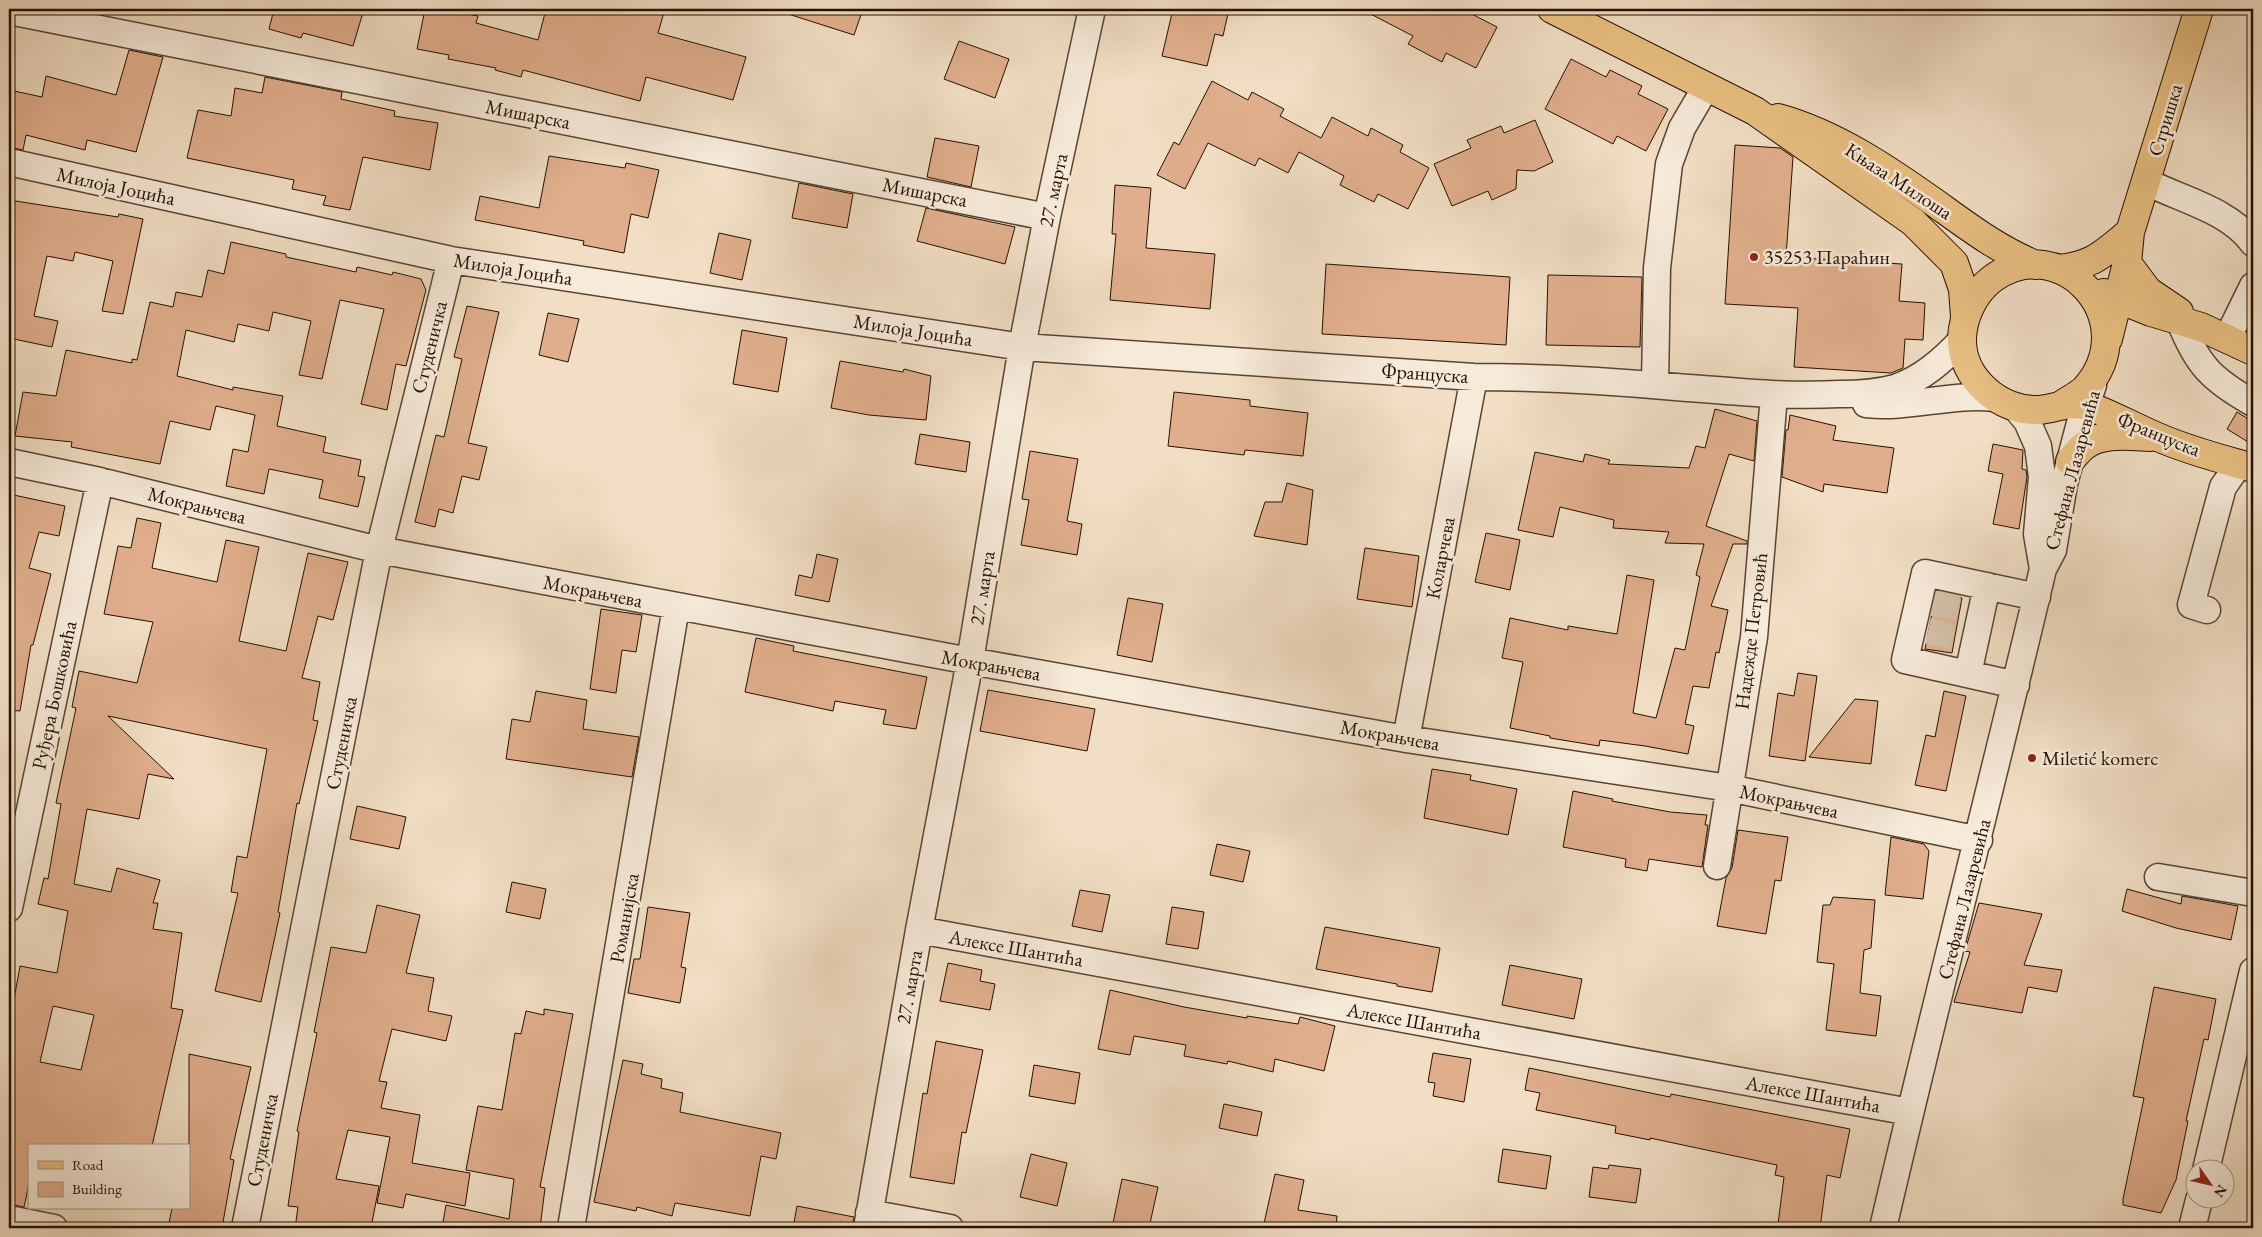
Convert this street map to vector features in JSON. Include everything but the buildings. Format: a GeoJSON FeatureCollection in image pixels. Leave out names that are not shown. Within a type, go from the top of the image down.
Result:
{"type":"FeatureCollection","features":[{"type":"Feature","properties":{"kind":"main road","name":"Књаза Милоша"},"geometry":{"type":"LineString","coordinates":[[1552,9],[1754,111],[1908,218],[1934,240],[1954,263],[1959,272],[1963,289],[1964,328]]}},
{"type":"Feature","properties":{"kind":"main road","name":"Стришка"},"geometry":{"type":"LineString","coordinates":[[2102,359],[2119,300],[2127,263],[2130,232],[2199,9]]}},
{"type":"Feature","properties":{"kind":"main road","name":"Књаза Милоша"},"geometry":{"type":"LineString","coordinates":[[1754,111],[1801,124],[1847,147],[2011,255],[2058,272],[2119,300],[2190,324],[2253,351]]}},
{"type":"Feature","properties":{"kind":"main road"},"geometry":{"type":"LineString","coordinates":[[2058,272],[2096,300],[2105,322],[2102,359],[2074,405],[2039,410],[2006,403],[1978,383],[1967,363],[1964,328],[1976,296],[1992,279],[2013,269],[2058,272],[2080,267],[2094,260],[2130,232]]}},
{"type":"Feature","properties":{"kind":"main road"},"geometry":{"type":"LineString","coordinates":[[2127,263],[2148,291],[2190,324]]}},
{"type":"Feature","properties":{"kind":"main road","name":"Француска"},"geometry":{"type":"LineString","coordinates":[[2074,405],[2112,415],[2158,438],[2246,466]]}},
{"type":"Feature","properties":{"kind":"main road"},"geometry":{"type":"LineString","coordinates":[[2070,461],[2084,446],[2095,439],[2113,436],[2158,438]]}},
{"type":"Feature","properties":{"kind":"street","name":"27. марта"},"geometry":{"type":"LineString","coordinates":[[868,1220],[919,930],[970,661],[1022,347],[1092,9]]}},
{"type":"Feature","properties":{"kind":"street","name":"Мишарска"},"geometry":{"type":"LineString","coordinates":[[9,11],[1048,217]]}},
{"type":"Feature","properties":{"kind":"street"},"geometry":{"type":"LineString","coordinates":[[1655,385],[1657,268],[1669,164],[1682,128],[1706,87]]}},
{"type":"Feature","properties":{"kind":"street","name":"Милоја Јоцића"},"geometry":{"type":"LineString","coordinates":[[9,162],[451,260],[1022,347]]}},
{"type":"Feature","properties":{"kind":"street"},"geometry":{"type":"LineString","coordinates":[[2147,182],[2229,220],[2246,233],[2253,243]]}},
{"type":"Feature","properties":{"kind":"street","name":"Студеничка"},"geometry":{"type":"LineString","coordinates":[[244,1228],[379,550],[451,260]]}},
{"type":"Feature","properties":{"kind":"street"},"geometry":{"type":"LineString","coordinates":[[2227,340],[2253,286]]}},
{"type":"Feature","properties":{"kind":"street"},"geometry":{"type":"LineString","coordinates":[[2190,324],[2195,356],[2208,371],[2253,403]]}},
{"type":"Feature","properties":{"kind":"street","name":"Француска"},"geometry":{"type":"LineString","coordinates":[[1022,347],[1474,377],[1528,377],[1655,385],[1774,395],[1829,395],[1871,393],[1898,387],[1915,379],[1938,364],[1964,328]]}},
{"type":"Feature","properties":{"kind":"street","name":"Коларчева"},"geometry":{"type":"LineString","coordinates":[[1406,739],[1474,377]]}},
{"type":"Feature","properties":{"kind":"street","name":"Надежде Петровић"},"geometry":{"type":"LineString","coordinates":[[1717,866],[1754,638],[1774,395]]}},
{"type":"Feature","properties":{"kind":"street","name":"Француска"},"geometry":{"type":"LineString","coordinates":[[1829,395],[1849,402],[1876,405],[1915,404],[1958,396],[2006,403]]}},
{"type":"Feature","properties":{"kind":"street","name":"Стефана Лазаревића"},"geometry":{"type":"LineString","coordinates":[[2006,403],[2027,421],[2038,446],[2042,477],[2037,534],[2043,569]]}},
{"type":"Feature","properties":{"kind":"street","name":"Стефана Лазаревића"},"geometry":{"type":"LineString","coordinates":[[1883,1228],[1910,1112],[1979,840],[2043,569],[2054,550],[2070,461],[2074,405]]}},
{"type":"Feature","properties":{"kind":"street","name":"Мокрањчева"},"geometry":{"type":"LineString","coordinates":[[9,462],[100,481],[379,550],[676,607],[1406,739],[1729,788],[1979,840]]}},
{"type":"Feature","properties":{"kind":"street"},"geometry":{"type":"LineString","coordinates":[[2207,610],[2191,605],[2223,487],[2246,466]]}},
{"type":"Feature","properties":{"kind":"street","name":"Руђера Бошковића"},"geometry":{"type":"LineString","coordinates":[[9,908],[100,481]]}},
{"type":"Feature","properties":{"kind":"street"},"geometry":{"type":"LineString","coordinates":[[1988,586],[1967,635],[1905,660],[1922,622],[1925,573],[1988,586],[2037,597]]}},
{"type":"Feature","properties":{"kind":"street","name":"Романијска"},"geometry":{"type":"LineString","coordinates":[[571,1228],[676,607]]}},
{"type":"Feature","properties":{"kind":"street"},"geometry":{"type":"LineString","coordinates":[[1967,635],[2016,685]]}},
{"type":"Feature","properties":{"kind":"street"},"geometry":{"type":"LineString","coordinates":[[2158,878],[2253,894]]}},
{"type":"Feature","properties":{"kind":"street","name":"Алексе Шантића"},"geometry":{"type":"LineString","coordinates":[[919,930],[1910,1112]]}},
{"type":"Feature","properties":{"kind":"street"},"geometry":{"type":"LineString","coordinates":[[2208,1160],[2253,971]]}},
{"type":"Feature","properties":{"kind":"street"},"geometry":{"type":"LineString","coordinates":[[2192,1228],[2196,1210]]}},
{"type":"Feature","properties":{"kind":"street"},"geometry":{"type":"LineString","coordinates":[[9,1219],[54,1228]]}},
{"type":"Feature","properties":{"kind":"street"},"geometry":{"type":"LineString","coordinates":[[868,1220],[950,1228]]}},
{"type":"Feature","properties":{"kind":"tunnel"},"geometry":{"type":"LineString","coordinates":[[1933,603],[1960,608]]}},
{"type":"Feature","properties":{"kind":"tunnel"},"geometry":{"type":"LineString","coordinates":[[1928,631],[1955,637]]}},
{"type":"Feature","properties":{"kind":"place","name":"35253 Параћин"},"geometry":{"type":"Point","coordinates":[1754,257]}},
{"type":"Feature","properties":{"kind":"place","name":"Miletić komerc"},"geometry":{"type":"Point","coordinates":[2032,758]}}]}
